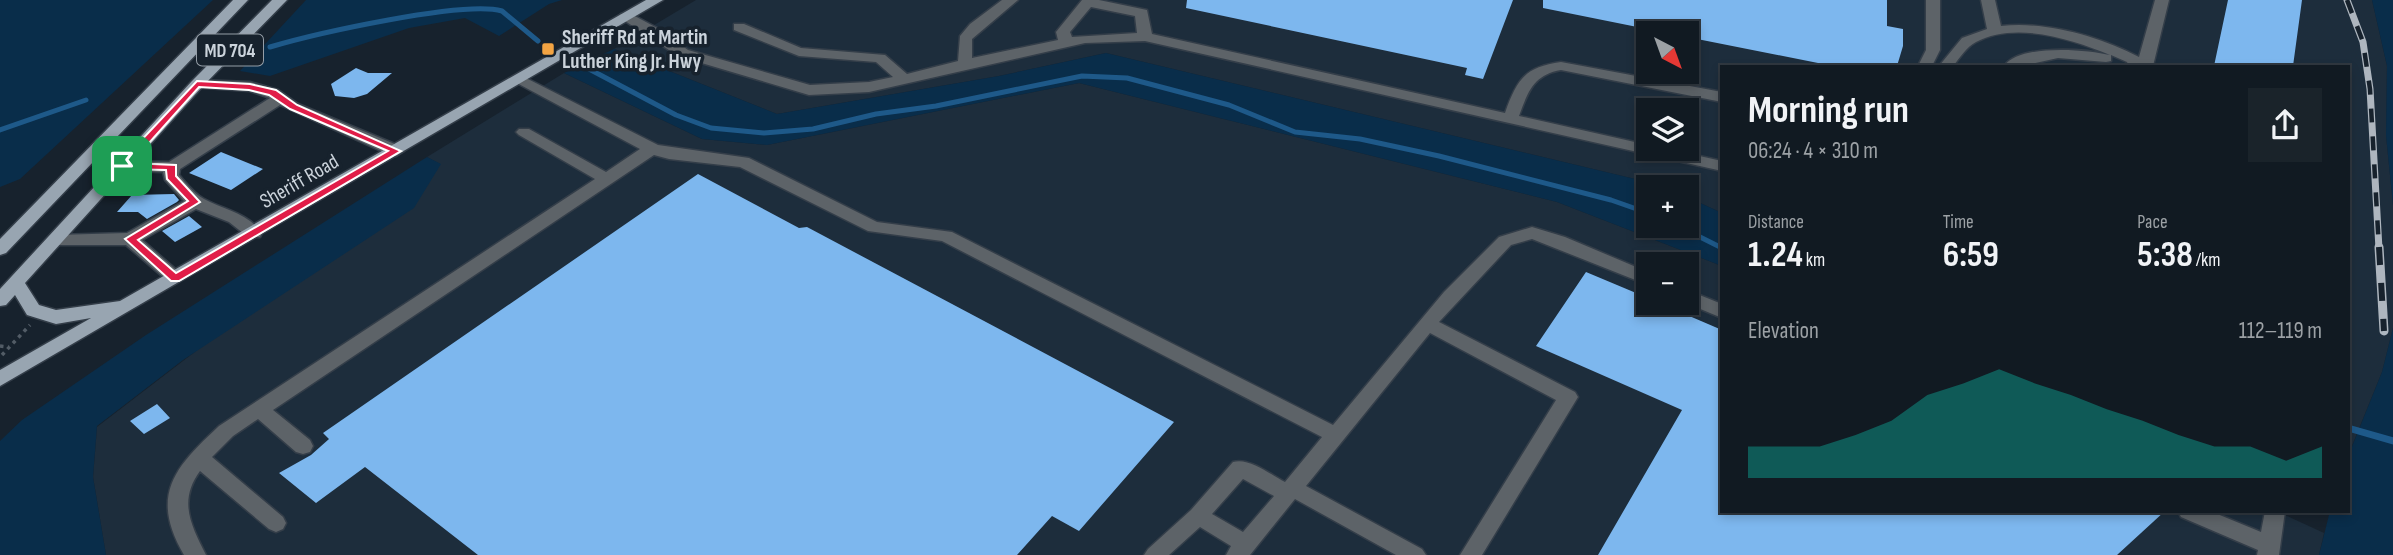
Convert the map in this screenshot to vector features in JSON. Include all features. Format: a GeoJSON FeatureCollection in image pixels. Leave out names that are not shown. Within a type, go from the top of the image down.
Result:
{"type":"FeatureCollection","features":[{"type":"Feature","properties":{"kind":"main road","name":"MD 704"},"geometry":{"type":"LineString","coordinates":[[0,249],[241,0]]}},
{"type":"Feature","properties":{"kind":"main road","name":"MD 704"},"geometry":{"type":"LineString","coordinates":[[0,300],[197,84],[279,0]]}},
{"type":"Feature","properties":{"kind":"main road","name":"Sheriff Road"},"geometry":{"type":"LineString","coordinates":[[0,379],[656,0]]}},
{"type":"Feature","properties":{"kind":"main road"},"geometry":{"type":"LineString","coordinates":[[16,283],[33,310],[56,317],[127,306]]}},
{"type":"Feature","properties":{"kind":"lane"},"geometry":{"type":"LineString","coordinates":[[965,64],[965,40],[975,27],[1010,0]]}},
{"type":"Feature","properties":{"kind":"lane"},"geometry":{"type":"LineString","coordinates":[[1926,65],[1933,50],[1933,0]]}},
{"type":"Feature","properties":{"kind":"lane"},"geometry":{"type":"LineString","coordinates":[[1988,0],[1994,29]]}},
{"type":"Feature","properties":{"kind":"lane"},"geometry":{"type":"LineString","coordinates":[[2145,65],[2162,0]]}},
{"type":"Feature","properties":{"kind":"lane"},"geometry":{"type":"LineString","coordinates":[[1066,43],[1063,32],[1088,2],[1142,13],[1145,37]]}},
{"type":"Feature","properties":{"kind":"lane"},"geometry":{"type":"LineString","coordinates":[[626,17],[654,32],[683,53],[797,88],[843,89],[904,79],[1066,43],[1105,37],[1145,37],[1720,166]]}},
{"type":"Feature","properties":{"kind":"lane"},"geometry":{"type":"LineString","coordinates":[[739,27],[799,52],[880,58],[904,79]]}},
{"type":"Feature","properties":{"kind":"lane"},"geometry":{"type":"LineString","coordinates":[[1947,65],[1968,40],[1994,29],[2067,36],[2142,65]]}},
{"type":"Feature","properties":{"kind":"lane"},"geometry":{"type":"LineString","coordinates":[[2013,65],[2022,60],[2046,55],[2084,55],[2139,65]]}},
{"type":"Feature","properties":{"kind":"lane"},"geometry":{"type":"LineString","coordinates":[[1511,118],[1522,88],[1530,76],[1541,68],[1561,66],[1720,97]]}},
{"type":"Feature","properties":{"kind":"lane"},"geometry":{"type":"LineString","coordinates":[[520,79],[652,149],[669,154],[743,162],[874,227],[946,236],[1335,435]]}},
{"type":"Feature","properties":{"kind":"lane"},"geometry":{"type":"LineString","coordinates":[[197,84],[250,87],[273,93],[305,112],[396,151]]}},
{"type":"Feature","properties":{"kind":"lane"},"geometry":{"type":"LineString","coordinates":[[122,166],[172,167],[280,98]]}},
{"type":"Feature","properties":{"kind":"lane"},"geometry":{"type":"LineString","coordinates":[[524,132],[606,179]]}},
{"type":"Feature","properties":{"kind":"lane"},"geometry":{"type":"LineString","coordinates":[[195,555],[182,537],[177,522],[176,506],[182,482],[198,457],[226,431],[652,149]]}},
{"type":"Feature","properties":{"kind":"lane"},"geometry":{"type":"LineString","coordinates":[[172,167],[171,176],[195,202],[235,218],[254,233]]}},
{"type":"Feature","properties":{"kind":"lane"},"geometry":{"type":"LineString","coordinates":[[56,240],[131,239],[195,202]]}},
{"type":"Feature","properties":{"kind":"lane"},"geometry":{"type":"LineString","coordinates":[[1198,516],[1241,549],[1450,296],[1505,241],[1532,233],[1559,241],[1636,274]]}},
{"type":"Feature","properties":{"kind":"lane"},"geometry":{"type":"LineString","coordinates":[[131,239],[175,278]]}},
{"type":"Feature","properties":{"kind":"lane"},"geometry":{"type":"LineString","coordinates":[[1699,301],[1720,310]]}},
{"type":"Feature","properties":{"kind":"lane"},"geometry":{"type":"LineString","coordinates":[[1427,324],[1567,397],[1471,555]]}},
{"type":"Feature","properties":{"kind":"lane"},"geometry":{"type":"LineString","coordinates":[[259,409],[303,446]]}},
{"type":"Feature","properties":{"kind":"lane"},"geometry":{"type":"LineString","coordinates":[[198,457],[276,523]]}},
{"type":"Feature","properties":{"kind":"lane"},"geometry":{"type":"LineString","coordinates":[[1155,555],[1198,516],[1240,468],[1290,490],[1415,555]]}},
{"type":"Feature","properties":{"kind":"lane"},"geometry":{"type":"LineString","coordinates":[[2192,513],[2269,550],[2275,513]]}},
{"type":"Feature","properties":{"kind":"path"},"geometry":{"type":"LineString","coordinates":[[0,358],[32,324]]}},
{"type":"Feature","properties":{"kind":"path"},"geometry":{"type":"LineString","coordinates":[[0,346],[9,346]]}},
{"type":"Feature","properties":{"kind":"shaded area"},"geometry":{"type":"Polygon","coordinates":[[[0,0],[213,0],[20,179],[0,187],[0,0]]]}},
{"type":"Feature","properties":{"kind":"shaded area"},"geometry":{"type":"Polygon","coordinates":[[[306,0],[562,0],[549,4],[499,36],[465,18],[409,28],[270,76],[240,71],[306,0]]]}},
{"type":"Feature","properties":{"kind":"shaded area"},"geometry":{"type":"Polygon","coordinates":[[[696,0],[2372,0],[2387,66],[2386,135],[2393,205],[2393,328],[2382,372],[2350,446],[2350,65],[1720,65],[1720,212],[1699,202],[1699,175],[1636,175],[1636,179],[1106,53],[999,76],[777,114],[614,49],[696,0]]]}},
{"type":"Feature","properties":{"kind":"shaded area"},"geometry":{"type":"Polygon","coordinates":[[[2372,0],[2393,0],[2393,205],[2386,135],[2387,66],[2372,0]]]}},
{"type":"Feature","properties":{"kind":"shaded area"},"geometry":{"type":"Polygon","coordinates":[[[614,49],[777,114],[999,76],[1106,53],[1636,179],[1636,233],[1557,202],[1079,83],[767,145],[702,139],[564,73],[614,49]]]}},
{"type":"Feature","properties":{"kind":"shaded area"},"geometry":{"type":"Polygon","coordinates":[[[564,73],[702,139],[767,145],[1079,83],[1557,202],[1636,233],[1636,238],[1650,238],[1686,252],[1636,252],[1636,315],[1699,315],[1699,257],[1720,265],[1720,513],[2280,513],[2324,533],[2319,555],[106,555],[93,477],[97,427],[440,164],[427,157],[564,73]]]}},
{"type":"Feature","properties":{"kind":"shaded area"},"geometry":{"type":"Polygon","coordinates":[[[427,157],[441,164],[414,208],[183,360],[97,426],[93,477],[106,555],[0,555],[0,441],[22,420],[146,335],[427,157]]]}},
{"type":"Feature","properties":{"kind":"shaded area"},"geometry":{"type":"Polygon","coordinates":[[[1699,202],[1720,212],[1720,265],[1699,257],[1699,252],[1686,252],[1650,238],[1699,238],[1699,202]]]}},
{"type":"Feature","properties":{"kind":"shaded area"},"geometry":{"type":"Polygon","coordinates":[[[2393,328],[2393,555],[2319,555],[2330,513],[2350,513],[2350,452],[2382,372],[2393,328]]]}},
{"type":"Feature","properties":{"kind":"building"},"geometry":{"type":"Polygon","coordinates":[[[1187,0],[1513,0],[1483,79],[1465,75],[1467,68],[1186,8],[1187,0]]]}},
{"type":"Feature","properties":{"kind":"building"},"geometry":{"type":"Polygon","coordinates":[[[1543,0],[1887,0],[1887,26],[1903,29],[1903,46],[1897,65],[1828,65],[1699,39],[1699,21],[1636,21],[1636,27],[1543,8],[1543,0]]]}},
{"type":"Feature","properties":{"kind":"building"},"geometry":{"type":"Polygon","coordinates":[[[2228,0],[2302,0],[2293,65],[2214,65],[2228,0]]]}},
{"type":"Feature","properties":{"kind":"building"},"geometry":{"type":"Polygon","coordinates":[[[356,68],[368,73],[392,73],[367,94],[354,98],[335,96],[331,84],[356,68]]]}},
{"type":"Feature","properties":{"kind":"building"},"geometry":{"type":"Polygon","coordinates":[[[221,152],[263,169],[231,190],[189,173],[221,152]]]}},
{"type":"Feature","properties":{"kind":"building"},"geometry":{"type":"Polygon","coordinates":[[[698,174],[799,228],[807,227],[1174,422],[1079,531],[1052,516],[1017,555],[478,555],[365,467],[316,503],[279,473],[311,455],[329,439],[323,433],[698,174]]]}},
{"type":"Feature","properties":{"kind":"building"},"geometry":{"type":"Polygon","coordinates":[[[174,194],[179,200],[177,202],[147,219],[138,212],[117,212],[132,195],[174,194]]]}},
{"type":"Feature","properties":{"kind":"building"},"geometry":{"type":"Polygon","coordinates":[[[189,216],[202,227],[175,242],[162,231],[189,216]]]}},
{"type":"Feature","properties":{"kind":"building"},"geometry":{"type":"Polygon","coordinates":[[[1586,272],[1636,293],[1636,315],[1687,315],[1720,329],[1720,513],[2163,513],[2117,555],[1598,555],[1682,410],[1536,346],[1586,272]]]}},
{"type":"Feature","properties":{"kind":"building"},"geometry":{"type":"Polygon","coordinates":[[[157,404],[170,418],[144,434],[130,421],[157,404]]]}},
{"type":"Feature","properties":{"kind":"waterway"},"geometry":{"type":"LineString","coordinates":[[270,47],[388,20],[456,10],[483,9],[502,11],[538,41]]}},
{"type":"Feature","properties":{"kind":"waterway"},"geometry":{"type":"LineString","coordinates":[[589,69],[676,115],[711,128],[764,133],[813,129],[876,114],[936,106],[1082,76],[1127,78],[1229,105],[1295,132],[1360,139],[1439,156],[1636,209]]}},
{"type":"Feature","properties":{"kind":"waterway"},"geometry":{"type":"LineString","coordinates":[[0,130],[86,100]]}},
{"type":"Feature","properties":{"kind":"waterway"},"geometry":{"type":"LineString","coordinates":[[1699,236],[1720,247]]}},
{"type":"Feature","properties":{"kind":"waterway"},"geometry":{"type":"LineString","coordinates":[[2350,429],[2393,441]]}},
{"type":"Feature","properties":{"kind":"railway"},"geometry":{"type":"LineString","coordinates":[[2347,0],[2363,42],[2370,89],[2379,249]]}},
{"type":"Feature","properties":{"kind":"railway"},"geometry":{"type":"LineString","coordinates":[[2379,247],[2384,331]]}},
{"type":"Feature","properties":{"kind":"place","name":"Sheriff Rd at Martin Luther King Jr. Hwy"},"geometry":{"type":"Point","coordinates":[548,49]}},
{"type":"Feature","properties":{"kind":"route"},"geometry":{"type":"LineString","coordinates":[[197,84],[250,87],[273,93],[293,107],[396,151],[175,278],[131,239],[195,202],[171,176],[172,167],[122,166],[197,84]]}}]}
